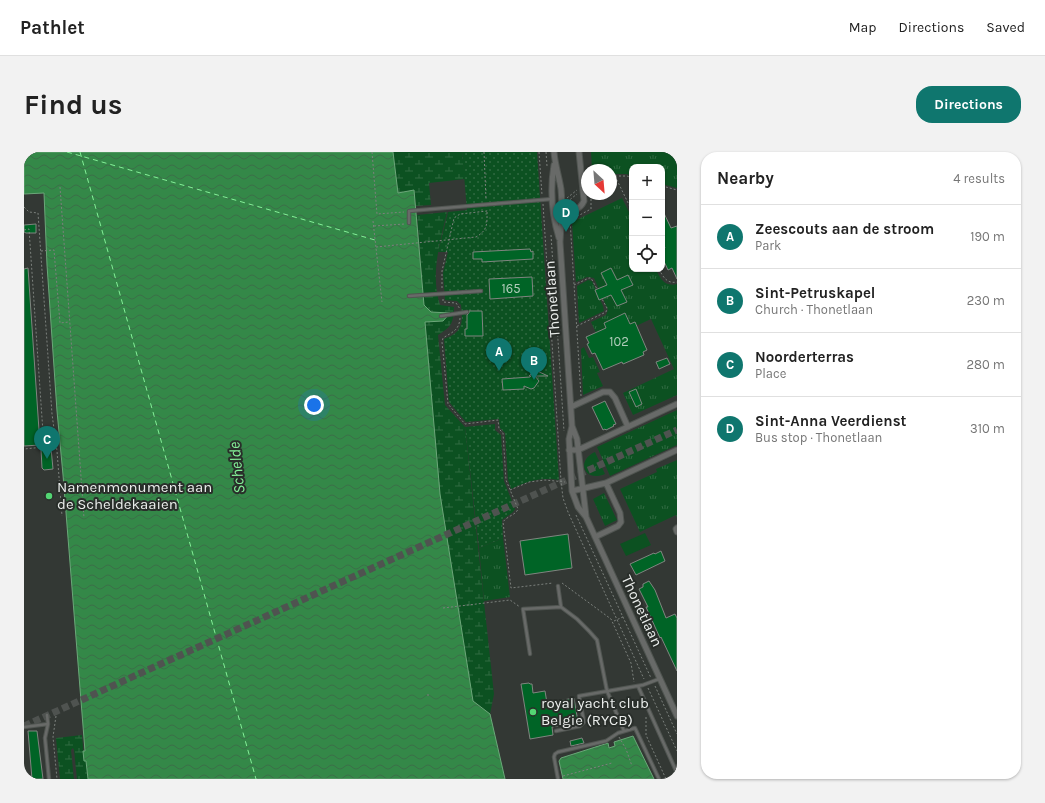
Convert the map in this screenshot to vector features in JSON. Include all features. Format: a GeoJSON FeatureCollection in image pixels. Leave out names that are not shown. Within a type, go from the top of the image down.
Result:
{"type":"FeatureCollection","features":[{"type":"Feature","properties":{"kind":"street","name":"Thonetlaan"},"geometry":{"type":"LineString","coordinates":[[554,152],[559,179],[562,212],[560,242],[572,426],[577,438],[586,517]]}},
{"type":"Feature","properties":{"kind":"street"},"geometry":{"type":"LineString","coordinates":[[579,152],[581,181]]}},
{"type":"Feature","properties":{"kind":"street","name":"Thonetlaan"},"geometry":{"type":"LineString","coordinates":[[555,162],[552,180],[553,207],[554,222],[560,242]]}},
{"type":"Feature","properties":{"kind":"street"},"geometry":{"type":"LineString","coordinates":[[553,207],[557,212],[577,210],[584,200]]}},
{"type":"Feature","properties":{"kind":"street"},"geometry":{"type":"LineString","coordinates":[[571,407],[603,392],[610,392],[615,398],[628,427]]}},
{"type":"Feature","properties":{"kind":"street"},"geometry":{"type":"LineString","coordinates":[[569,450],[578,450],[677,404]]}},
{"type":"Feature","properties":{"kind":"street","name":"Thonetlaan"},"geometry":{"type":"LineString","coordinates":[[572,426],[568,439],[572,491],[578,507],[586,517],[677,716]]}},
{"type":"Feature","properties":{"kind":"street"},"geometry":{"type":"LineString","coordinates":[[572,491],[606,483],[677,450]]}},
{"type":"Feature","properties":{"kind":"street"},"geometry":{"type":"LineString","coordinates":[[595,537],[618,526],[622,522],[606,483]]}},
{"type":"Feature","properties":{"kind":"street"},"geometry":{"type":"LineString","coordinates":[[677,528],[677,532]]}},
{"type":"Feature","properties":{"kind":"lane"},"geometry":{"type":"LineString","coordinates":[[409,223],[409,211],[553,199]]}},
{"type":"Feature","properties":{"kind":"lane"},"geometry":{"type":"LineString","coordinates":[[409,296],[481,291]]}},
{"type":"Feature","properties":{"kind":"lane"},"geometry":{"type":"LineString","coordinates":[[441,316],[467,312]]}},
{"type":"Feature","properties":{"kind":"lane"},"geometry":{"type":"LineString","coordinates":[[558,586],[561,607]]}},
{"type":"Feature","properties":{"kind":"lane"},"geometry":{"type":"LineString","coordinates":[[530,654],[522,609],[561,607],[577,619],[597,640],[607,692],[624,731]]}},
{"type":"Feature","properties":{"kind":"lane"},"geometry":{"type":"LineString","coordinates":[[556,731],[580,726],[584,722],[579,696],[636,686],[660,678]]}},
{"type":"Feature","properties":{"kind":"lane"},"geometry":{"type":"LineString","coordinates":[[636,686],[677,773]]}},
{"type":"Feature","properties":{"kind":"lane"},"geometry":{"type":"LineString","coordinates":[[47,715],[48,724],[46,738],[49,779]]}},
{"type":"Feature","properties":{"kind":"lane"},"geometry":{"type":"LineString","coordinates":[[24,727],[48,724]]}},
{"type":"Feature","properties":{"kind":"lane"},"geometry":{"type":"LineString","coordinates":[[558,777],[554,758],[555,754],[558,752],[606,740],[618,733],[636,728],[659,779]]}},
{"type":"Feature","properties":{"kind":"path"},"geometry":{"type":"LineString","coordinates":[[372,152],[377,214],[409,211]]}},
{"type":"Feature","properties":{"kind":"path"},"geometry":{"type":"LineString","coordinates":[[376,247],[476,237],[483,233],[487,226],[484,152]]}},
{"type":"Feature","properties":{"kind":"path"},"geometry":{"type":"LineString","coordinates":[[617,176],[629,178]]}},
{"type":"Feature","properties":{"kind":"path"},"geometry":{"type":"LineString","coordinates":[[617,180],[629,205]]}},
{"type":"Feature","properties":{"kind":"path"},"geometry":{"type":"LineString","coordinates":[[60,187],[84,518]]}},
{"type":"Feature","properties":{"kind":"path"},"geometry":{"type":"LineString","coordinates":[[665,187],[677,190]]}},
{"type":"Feature","properties":{"kind":"path"},"geometry":{"type":"LineString","coordinates":[[561,200],[565,199],[576,190],[581,189]]}},
{"type":"Feature","properties":{"kind":"path"},"geometry":{"type":"LineString","coordinates":[[582,402],[570,220],[591,209],[591,200]]}},
{"type":"Feature","properties":{"kind":"path"},"geometry":{"type":"LineString","coordinates":[[24,207],[29,212],[38,213],[52,414],[57,451],[62,516]]}},
{"type":"Feature","properties":{"kind":"path"},"geometry":{"type":"LineString","coordinates":[[487,211],[457,215],[454,218],[441,273],[443,302],[456,303],[460,307],[458,328],[455,332],[443,338],[442,342],[448,404],[465,424],[498,420],[498,429],[502,433],[506,480],[518,509],[516,513],[507,517],[503,522],[511,588],[554,583]]}},
{"type":"Feature","properties":{"kind":"path"},"geometry":{"type":"LineString","coordinates":[[373,221],[382,302]]}},
{"type":"Feature","properties":{"kind":"path"},"geometry":{"type":"LineString","coordinates":[[374,226],[409,223]]}},
{"type":"Feature","properties":{"kind":"path"},"geometry":{"type":"LineString","coordinates":[[24,230],[29,229],[44,447],[24,449]]}},
{"type":"Feature","properties":{"kind":"path"},"geometry":{"type":"LineString","coordinates":[[41,251],[54,250],[60,323],[69,322]]}},
{"type":"Feature","properties":{"kind":"path"},"geometry":{"type":"LineString","coordinates":[[661,272],[666,280],[672,283],[677,282]]}},
{"type":"Feature","properties":{"kind":"path"},"geometry":{"type":"LineString","coordinates":[[574,285],[592,278],[598,289]]}},
{"type":"Feature","properties":{"kind":"path"},"geometry":{"type":"LineString","coordinates":[[577,326],[606,312],[607,308],[602,299]]}},
{"type":"Feature","properties":{"kind":"path"},"geometry":{"type":"LineString","coordinates":[[510,491],[529,482],[545,480],[561,482],[571,481]]}},
{"type":"Feature","properties":{"kind":"path"},"geometry":{"type":"LineString","coordinates":[[561,582],[611,618],[631,663],[636,686]]}},
{"type":"Feature","properties":{"kind":"path"},"geometry":{"type":"LineString","coordinates":[[443,608],[510,600],[522,609]]}},
{"type":"Feature","properties":{"kind":"path"},"geometry":{"type":"LineString","coordinates":[[613,622],[630,614]]}},
{"type":"Feature","properties":{"kind":"path"},"geometry":{"type":"LineString","coordinates":[[56,716],[53,737],[57,779]]}},
{"type":"Feature","properties":{"kind":"path"},"geometry":{"type":"LineString","coordinates":[[646,717],[646,735],[666,779]]}},
{"type":"Feature","properties":{"kind":"path"},"geometry":{"type":"LineString","coordinates":[[618,733],[632,766]]}},
{"type":"Feature","properties":{"kind":"path"},"geometry":{"type":"LineString","coordinates":[[558,777],[612,763]]}},
{"type":"Feature","properties":{"kind":"green space"},"geometry":{"type":"Polygon","coordinates":[[[393,152],[462,152],[465,179],[429,183],[431,205],[416,206],[414,190],[398,193],[393,152]]]}},
{"type":"Feature","properties":{"kind":"green space"},"geometry":{"type":"Polygon","coordinates":[[[462,152],[537,152],[559,480],[534,480],[511,489],[508,480],[505,433],[500,428],[499,419],[466,422],[449,402],[444,339],[458,330],[462,322],[462,311],[461,305],[457,301],[445,300],[443,273],[448,252],[438,252],[448,212],[467,210],[462,152]]]}},
{"type":"Feature","properties":{"kind":"green space"},"geometry":{"type":"Polygon","coordinates":[[[591,152],[677,152],[677,188],[665,185],[665,164],[629,164],[629,175],[617,174],[617,164],[592,164],[591,152]]]}},
{"type":"Feature","properties":{"kind":"green space"},"geometry":{"type":"Polygon","coordinates":[[[622,198],[629,212],[629,272],[657,272],[666,283],[673,285],[677,284],[677,395],[633,415],[623,393],[674,369],[651,319],[636,326],[630,324],[625,314],[604,323],[606,328],[596,333],[591,322],[606,315],[608,310],[594,278],[587,277],[576,282],[572,222],[622,198]]]}},
{"type":"Feature","properties":{"kind":"green space"},"geometry":{"type":"Polygon","coordinates":[[[447,212],[437,258],[436,282],[440,305],[454,307],[454,313],[449,327],[438,335],[445,405],[465,427],[494,694],[490,714],[473,701],[440,494],[425,322],[443,321],[450,313],[431,312],[424,305],[417,215],[447,212]]]}},
{"type":"Feature","properties":{"kind":"green space"},"geometry":{"type":"Polygon","coordinates":[[[588,280],[592,281],[604,311],[579,323],[577,286],[588,280]]]}},
{"type":"Feature","properties":{"kind":"green space"},"geometry":{"type":"Polygon","coordinates":[[[584,347],[589,358],[593,357],[600,372],[597,373],[603,386],[583,395],[581,349],[584,347]]]}},
{"type":"Feature","properties":{"kind":"green space"},"geometry":{"type":"Polygon","coordinates":[[[677,410],[677,445],[610,476],[597,447],[677,410]]]}},
{"type":"Feature","properties":{"kind":"green space"},"geometry":{"type":"Polygon","coordinates":[[[495,424],[495,430],[501,435],[504,481],[515,509],[502,520],[503,538],[479,548],[465,427],[495,424]]]}},
{"type":"Feature","properties":{"kind":"green space"},"geometry":{"type":"Polygon","coordinates":[[[595,452],[605,474],[592,476],[585,470],[584,465],[585,460],[595,452]]]}},
{"type":"Feature","properties":{"kind":"green space"},"geometry":{"type":"Polygon","coordinates":[[[677,460],[677,518],[676,515],[640,532],[620,489],[657,472],[656,469],[677,460]]]}},
{"type":"Feature","properties":{"kind":"green space"},"geometry":{"type":"Polygon","coordinates":[[[604,493],[617,520],[605,526],[593,499],[604,493]]]}},
{"type":"Feature","properties":{"kind":"green space"},"geometry":{"type":"Polygon","coordinates":[[[645,533],[651,545],[626,556],[620,544],[645,533]]]}},
{"type":"Feature","properties":{"kind":"green space"},"geometry":{"type":"Polygon","coordinates":[[[503,538],[510,597],[484,601],[479,548],[503,538]]]}},
{"type":"Feature","properties":{"kind":"green space"},"geometry":{"type":"Polygon","coordinates":[[[82,735],[84,760],[86,760],[88,779],[77,779],[73,748],[71,750],[74,779],[60,779],[56,738],[82,735]]]}},
{"type":"Feature","properties":{"kind":"water","name":"Schelde"},"geometry":{"type":"Polygon","coordinates":[[[24,152],[393,152],[398,193],[414,190],[424,305],[431,312],[450,313],[443,321],[425,322],[440,494],[473,701],[490,714],[505,779],[88,779],[83,751],[85,751],[57,411],[47,265],[44,193],[24,194],[24,152]]]}},
{"type":"Feature","properties":{"kind":"water"},"geometry":{"type":"Polygon","coordinates":[[[633,736],[654,779],[563,779],[559,761],[561,758],[608,743],[609,748],[615,746],[614,742],[633,736]]]}},
{"type":"Feature","properties":{"kind":"building"},"geometry":{"type":"Polygon","coordinates":[[[665,215],[671,228],[677,226],[677,279],[672,268],[668,270],[665,264],[665,215]]]}},
{"type":"Feature","properties":{"kind":"building"},"geometry":{"type":"Polygon","coordinates":[[[36,224],[36,233],[24,232],[24,225],[36,224]]]}},
{"type":"Feature","properties":{"kind":"building"},"geometry":{"type":"Polygon","coordinates":[[[530,249],[531,252],[533,251],[533,259],[482,262],[482,259],[473,259],[473,252],[530,249]]]}},
{"type":"Feature","properties":{"kind":"building"},"geometry":{"type":"Polygon","coordinates":[[[28,268],[40,445],[24,446],[24,269],[28,268]]]}},
{"type":"Feature","properties":{"kind":"building"},"geometry":{"type":"Polygon","coordinates":[[[611,268],[617,280],[628,275],[633,285],[621,290],[627,302],[617,306],[611,295],[599,300],[595,290],[607,285],[601,273],[611,268]]]}},
{"type":"Feature","properties":{"kind":"building"},"geometry":{"type":"Polygon","coordinates":[[[532,277],[533,296],[490,299],[489,279],[532,277]]]}},
{"type":"Feature","properties":{"kind":"building"},"geometry":{"type":"Polygon","coordinates":[[[469,311],[482,311],[483,336],[465,336],[465,329],[467,329],[467,315],[469,311]]]}},
{"type":"Feature","properties":{"kind":"building"},"geometry":{"type":"Polygon","coordinates":[[[625,313],[630,324],[635,322],[647,350],[643,352],[644,355],[623,364],[622,362],[603,370],[595,353],[592,354],[587,344],[589,343],[586,337],[606,328],[604,323],[625,313]]]}},
{"type":"Feature","properties":{"kind":"building"},"geometry":{"type":"Polygon","coordinates":[[[667,358],[670,364],[659,369],[656,362],[667,358]]]}},
{"type":"Feature","properties":{"kind":"building"},"geometry":{"type":"Polygon","coordinates":[[[535,370],[548,376],[535,376],[539,381],[534,388],[531,389],[524,386],[524,389],[503,390],[502,379],[530,377],[531,376],[529,376],[535,370]]]}},
{"type":"Feature","properties":{"kind":"building"},"geometry":{"type":"Polygon","coordinates":[[[636,389],[642,404],[636,407],[629,392],[636,389]]]}},
{"type":"Feature","properties":{"kind":"building"},"geometry":{"type":"Polygon","coordinates":[[[605,401],[616,424],[606,430],[603,430],[592,407],[605,401]]]}},
{"type":"Feature","properties":{"kind":"building"},"geometry":{"type":"Polygon","coordinates":[[[51,448],[53,469],[44,470],[42,468],[41,449],[51,448]]]}},
{"type":"Feature","properties":{"kind":"building"},"geometry":{"type":"Polygon","coordinates":[[[568,534],[572,568],[525,575],[520,541],[568,534]]]}},
{"type":"Feature","properties":{"kind":"building"},"geometry":{"type":"Polygon","coordinates":[[[661,551],[665,561],[636,575],[630,564],[661,551]]]}},
{"type":"Feature","properties":{"kind":"building"},"geometry":{"type":"Polygon","coordinates":[[[649,581],[655,590],[666,618],[675,614],[677,618],[677,671],[661,637],[660,638],[639,589],[643,587],[643,584],[649,581]]]}},
{"type":"Feature","properties":{"kind":"building"},"geometry":{"type":"Polygon","coordinates":[[[521,684],[532,684],[533,693],[545,691],[547,703],[574,698],[578,722],[552,727],[553,735],[530,739],[521,684]]]}},
{"type":"Feature","properties":{"kind":"building"},"geometry":{"type":"Polygon","coordinates":[[[28,731],[37,731],[43,779],[32,779],[28,731]]]}},
{"type":"Feature","properties":{"kind":"building"},"geometry":{"type":"Polygon","coordinates":[[[582,738],[584,743],[571,746],[570,741],[582,738]]]}},
{"type":"Feature","properties":{"kind":"ferry route"},"geometry":{"type":"LineString","coordinates":[[67,152],[375,240]]}},
{"type":"Feature","properties":{"kind":"ferry route"},"geometry":{"type":"LineString","coordinates":[[80,152],[256,779]]}},
{"type":"Feature","properties":{"kind":"tunnel"},"geometry":{"type":"LineString","coordinates":[[24,726],[677,430]]}},
{"type":"Feature","properties":{"kind":"place","name":"Sint-Anna Veerdienst"},"geometry":{"type":"Point","coordinates":[566,232]}},
{"type":"Feature","properties":{"kind":"place","name":"Zeescouts aan de stroom"},"geometry":{"type":"Point","coordinates":[499,371]}},
{"type":"Feature","properties":{"kind":"place","name":"Sint-Petruskapel"},"geometry":{"type":"Point","coordinates":[534,380]}},
{"type":"Feature","properties":{"kind":"place","name":"Noorderterras"},"geometry":{"type":"Point","coordinates":[47,459]}},
{"type":"Feature","properties":{"kind":"place","name":"Namenmonument aan de Scheldekaaien"},"geometry":{"type":"Point","coordinates":[49,496]}},
{"type":"Feature","properties":{"kind":"place","name":"royal yacht club Belgie (RYCB)"},"geometry":{"type":"Point","coordinates":[533,712]}}]}
